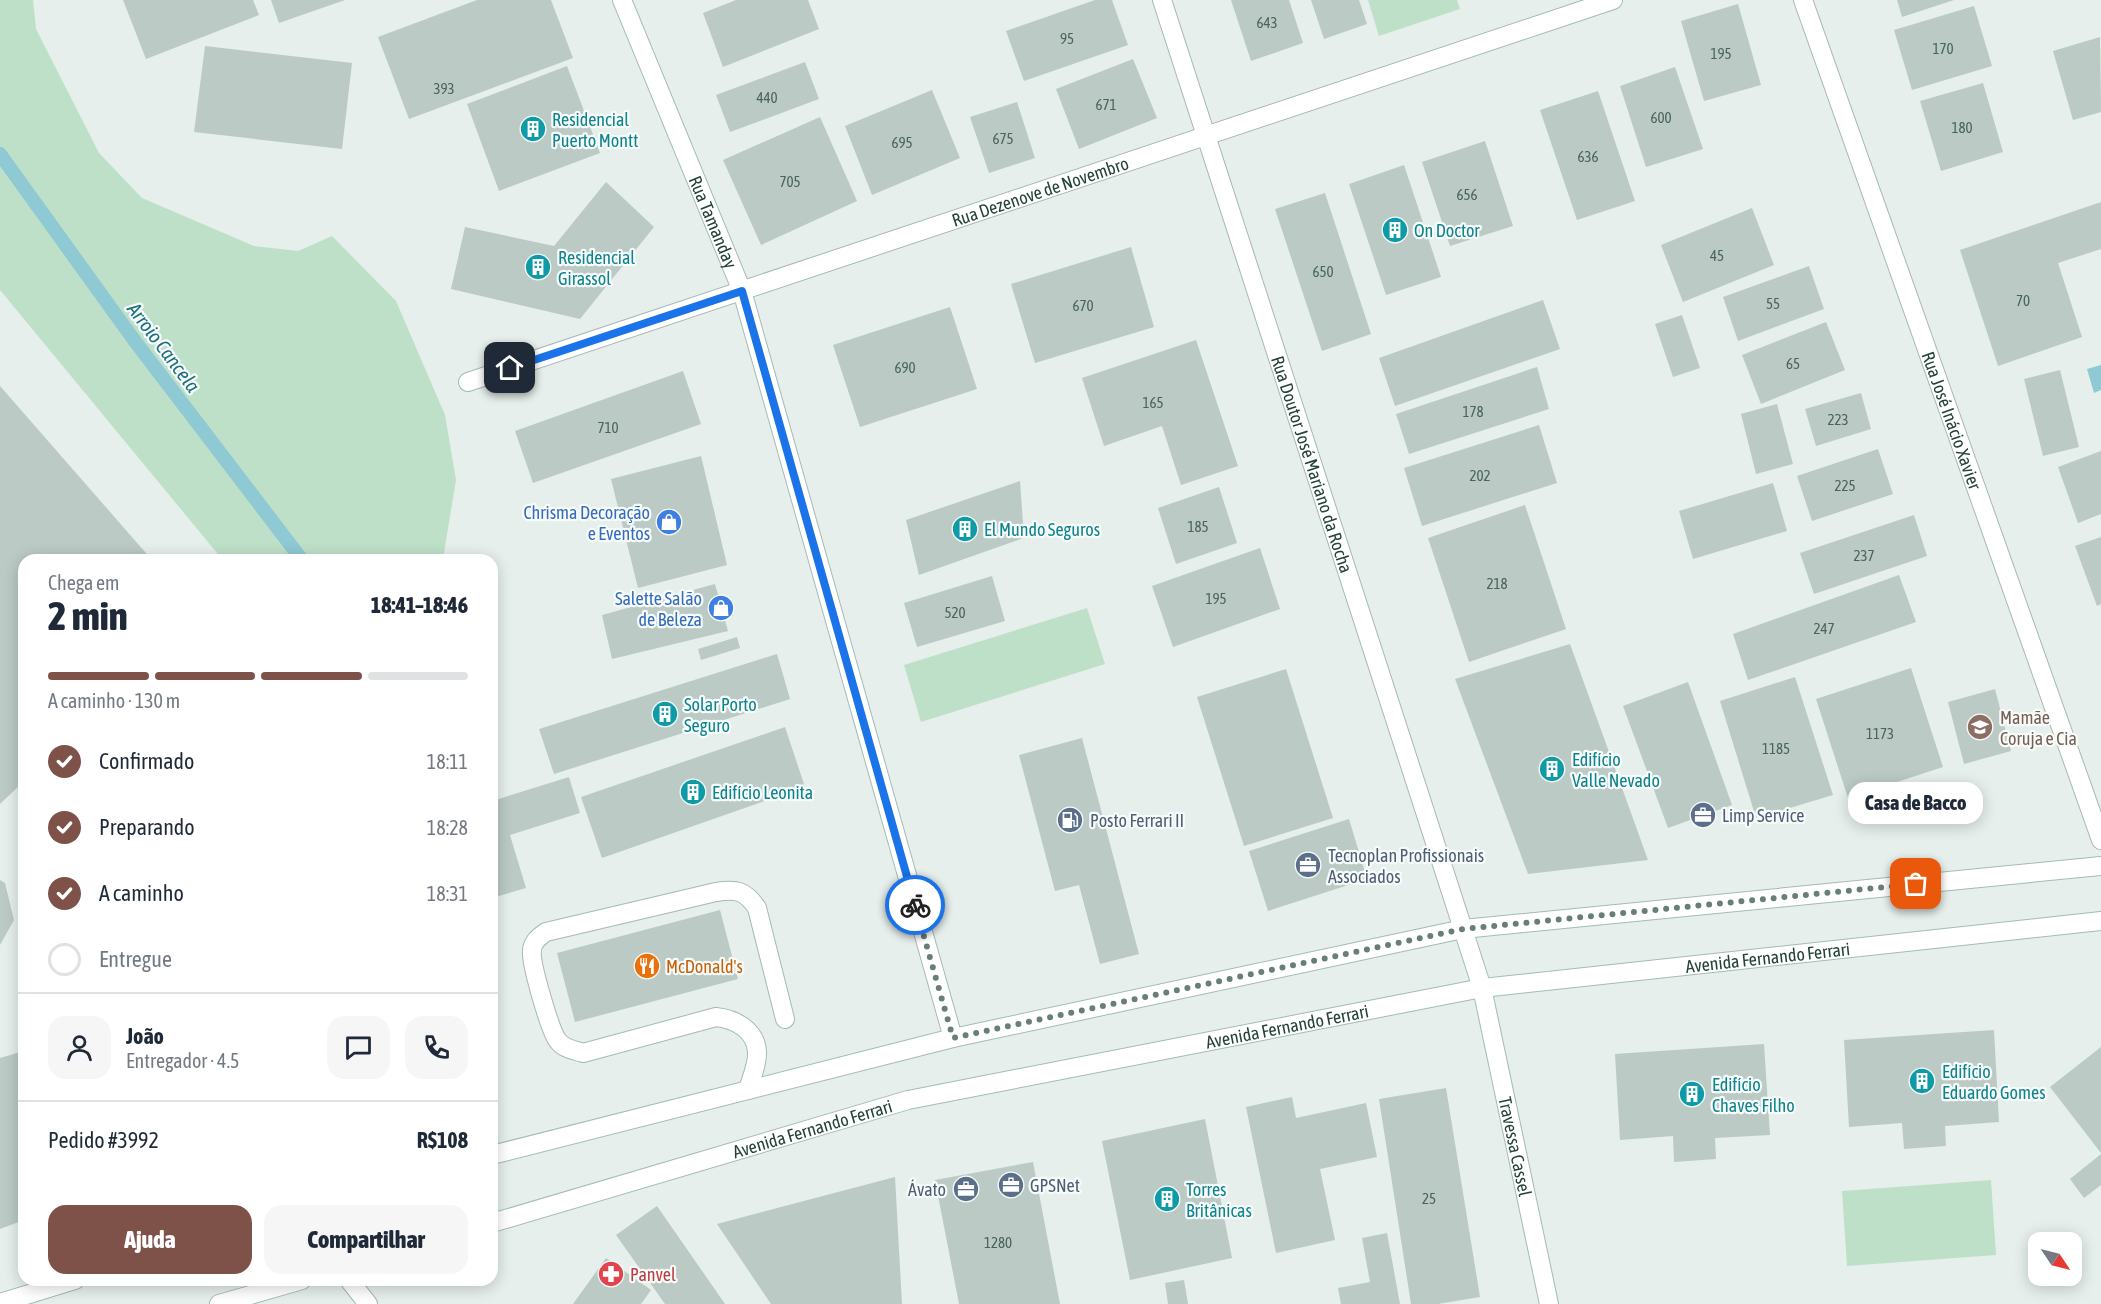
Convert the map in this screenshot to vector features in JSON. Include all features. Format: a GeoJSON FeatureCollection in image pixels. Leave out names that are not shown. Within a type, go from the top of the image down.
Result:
{"type":"FeatureCollection","features":[{"type":"Feature","properties":{"kind":"street","name":"Rua Tamanday"},"geometry":{"type":"LineString","coordinates":[[622,0],[742,291],[953,1038]]}},
{"type":"Feature","properties":{"kind":"street","name":"Rua Doutor José Mariano da Rocha"},"geometry":{"type":"LineString","coordinates":[[1162,0],[1482,988]]}},
{"type":"Feature","properties":{"kind":"street","name":"Rua Dezenove de Novembro"},"geometry":{"type":"LineString","coordinates":[[468,382],[1613,0]]}},
{"type":"Feature","properties":{"kind":"street","name":"Rua José Inácio Xavier"},"geometry":{"type":"LineString","coordinates":[[1803,0],[2101,840]]}},
{"type":"Feature","properties":{"kind":"street"},"geometry":{"type":"LineString","coordinates":[[498,1153],[953,1038],[1463,929],[2101,866]]}},
{"type":"Feature","properties":{"kind":"street"},"geometry":{"type":"LineString","coordinates":[[748,1090],[758,1053],[752,1037],[744,1026],[730,1019],[716,1017],[583,1053],[569,1049],[558,1042],[534,967],[532,947],[536,939],[546,932],[591,921],[716,892],[739,891],[751,898],[757,908],[785,1019]]}},
{"type":"Feature","properties":{"kind":"street","name":"Avenida Fernando Ferrari"},"geometry":{"type":"LineString","coordinates":[[498,1221],[908,1100],[1482,988],[2101,921]]}},
{"type":"Feature","properties":{"kind":"street","name":"Travessa Cassel"},"geometry":{"type":"LineString","coordinates":[[1482,988],[1549,1304]]}},
{"type":"Feature","properties":{"kind":"street"},"geometry":{"type":"LineString","coordinates":[[0,1303],[55,1286]]}},
{"type":"Feature","properties":{"kind":"street"},"geometry":{"type":"LineString","coordinates":[[219,1304],[281,1286]]}},
{"type":"Feature","properties":{"kind":"street"},"geometry":{"type":"LineString","coordinates":[[353,1286],[368,1304]]}},
{"type":"Feature","properties":{"kind":"green space"},"geometry":{"type":"Polygon","coordinates":[[[0,0],[33,0],[36,29],[99,153],[142,198],[254,246],[298,251],[332,236],[396,301],[445,415],[456,480],[444,554],[218,554],[0,290],[0,0]]]}},
{"type":"Feature","properties":{"kind":"green space"},"geometry":{"type":"Polygon","coordinates":[[[1368,0],[1457,0],[1460,9],[1379,36],[1368,0]]]}},
{"type":"Feature","properties":{"kind":"green space"},"geometry":{"type":"Polygon","coordinates":[[[1087,608],[1105,664],[921,722],[904,665],[1087,608]]]}},
{"type":"Feature","properties":{"kind":"green space"},"geometry":{"type":"Polygon","coordinates":[[[1991,1180],[1996,1255],[1847,1266],[1842,1191],[1991,1180]]]}},
{"type":"Feature","properties":{"kind":"water"},"geometry":{"type":"Polygon","coordinates":[[[2101,365],[2101,390],[2094,393],[2087,369],[2101,365]]]}},
{"type":"Feature","properties":{"kind":"building"},"geometry":{"type":"Polygon","coordinates":[[[123,0],[253,0],[259,15],[146,59],[123,0]]]}},
{"type":"Feature","properties":{"kind":"building"},"geometry":{"type":"Polygon","coordinates":[[[271,0],[345,0],[279,23],[271,0]]]}},
{"type":"Feature","properties":{"kind":"building"},"geometry":{"type":"Polygon","coordinates":[[[477,0],[551,0],[573,58],[409,119],[378,37],[477,0]]]}},
{"type":"Feature","properties":{"kind":"building"},"geometry":{"type":"Polygon","coordinates":[[[736,0],[808,0],[819,29],[723,67],[703,13],[736,0]]]}},
{"type":"Feature","properties":{"kind":"building"},"geometry":{"type":"Polygon","coordinates":[[[1095,0],[1112,0],[1128,45],[1024,81],[1006,31],[1095,0]]]}},
{"type":"Feature","properties":{"kind":"building"},"geometry":{"type":"Polygon","coordinates":[[[1231,0],[1289,0],[1303,43],[1251,61],[1231,0]]]}},
{"type":"Feature","properties":{"kind":"building"},"geometry":{"type":"Polygon","coordinates":[[[1311,0],[1359,0],[1367,24],[1324,39],[1311,0]]]}},
{"type":"Feature","properties":{"kind":"building"},"geometry":{"type":"Polygon","coordinates":[[[1897,0],[1954,0],[1902,17],[1897,0]]]}},
{"type":"Feature","properties":{"kind":"building"},"geometry":{"type":"Polygon","coordinates":[[[1738,4],[1761,85],[1704,101],[1681,21],[1738,4]]]}},
{"type":"Feature","properties":{"kind":"building"},"geometry":{"type":"Polygon","coordinates":[[[1974,6],[1992,66],[1912,90],[1894,30],[1974,6]]]}},
{"type":"Feature","properties":{"kind":"building"},"geometry":{"type":"Polygon","coordinates":[[[2100,37],[2101,112],[2073,120],[2053,51],[2100,37]]]}},
{"type":"Feature","properties":{"kind":"building"},"geometry":{"type":"Polygon","coordinates":[[[205,46],[352,63],[342,149],[194,132],[205,46]]]}},
{"type":"Feature","properties":{"kind":"building"},"geometry":{"type":"Polygon","coordinates":[[[1133,59],[1157,118],[1079,149],[1056,89],[1133,59]]]}},
{"type":"Feature","properties":{"kind":"building"},"geometry":{"type":"Polygon","coordinates":[[[805,62],[819,99],[730,132],[716,95],[805,62]]]}},
{"type":"Feature","properties":{"kind":"building","name":"Residencial Puerto Montt"},"geometry":{"type":"Polygon","coordinates":[[[567,66],[600,153],[499,191],[467,104],[567,66]]]}},
{"type":"Feature","properties":{"kind":"building"},"geometry":{"type":"Polygon","coordinates":[[[1675,67],[1703,149],[1646,167],[1620,86],[1675,67]]]}},
{"type":"Feature","properties":{"kind":"building"},"geometry":{"type":"Polygon","coordinates":[[[1983,83],[2003,152],[1941,171],[1920,101],[1983,83]]]}},
{"type":"Feature","properties":{"kind":"building"},"geometry":{"type":"Polygon","coordinates":[[[932,90],[960,158],[872,195],[845,126],[932,90]]]}},
{"type":"Feature","properties":{"kind":"building"},"geometry":{"type":"Polygon","coordinates":[[[1598,91],[1635,201],[1577,220],[1540,110],[1598,91]]]}},
{"type":"Feature","properties":{"kind":"building"},"geometry":{"type":"Polygon","coordinates":[[[1017,102],[1035,158],[989,173],[970,117],[1017,102]]]}},
{"type":"Feature","properties":{"kind":"building"},"geometry":{"type":"Polygon","coordinates":[[[820,117],[857,201],[761,245],[723,160],[820,117]]]}},
{"type":"Feature","properties":{"kind":"building"},"geometry":{"type":"Polygon","coordinates":[[[1485,141],[1513,226],[1450,246],[1422,162],[1485,141]]]}},
{"type":"Feature","properties":{"kind":"building","name":"On Doctor"},"geometry":{"type":"Polygon","coordinates":[[[1404,165],[1441,277],[1386,295],[1349,184],[1404,165]]]}},
{"type":"Feature","properties":{"kind":"building","name":"Residencial Girassol"},"geometry":{"type":"Polygon","coordinates":[[[606,182],[654,227],[580,319],[451,289],[465,227],[554,246],[606,182]]]}},
{"type":"Feature","properties":{"kind":"building"},"geometry":{"type":"Polygon","coordinates":[[[1325,193],[1371,334],[1322,351],[1275,209],[1325,193]]]}},
{"type":"Feature","properties":{"kind":"building"},"geometry":{"type":"Polygon","coordinates":[[[2101,202],[2101,249],[2058,263],[2082,337],[1998,366],[1960,250],[2101,202]]]}},
{"type":"Feature","properties":{"kind":"building"},"geometry":{"type":"Polygon","coordinates":[[[1752,208],[1774,265],[1683,302],[1661,245],[1752,208]]]}},
{"type":"Feature","properties":{"kind":"building"},"geometry":{"type":"Polygon","coordinates":[[[1131,247],[1154,327],[1035,363],[1011,284],[1131,247]]]}},
{"type":"Feature","properties":{"kind":"building"},"geometry":{"type":"Polygon","coordinates":[[[1809,266],[1824,309],[1738,341],[1723,297],[1809,266]]]}},
{"type":"Feature","properties":{"kind":"building"},"geometry":{"type":"Polygon","coordinates":[[[1543,300],[1560,349],[1395,406],[1379,358],[1543,300]]]}},
{"type":"Feature","properties":{"kind":"building"},"geometry":{"type":"Polygon","coordinates":[[[950,307],[977,389],[860,427],[833,345],[950,307]]]}},
{"type":"Feature","properties":{"kind":"building"},"geometry":{"type":"Polygon","coordinates":[[[1682,315],[1700,368],[1673,377],[1655,324],[1682,315]]]}},
{"type":"Feature","properties":{"kind":"building"},"geometry":{"type":"Polygon","coordinates":[[[1826,322],[1845,370],[1761,404],[1742,355],[1826,322]]]}},
{"type":"Feature","properties":{"kind":"building"},"geometry":{"type":"Polygon","coordinates":[[[1196,340],[1238,466],[1181,485],[1162,426],[1104,446],[1082,378],[1196,340]]]}},
{"type":"Feature","properties":{"kind":"building"},"geometry":{"type":"Polygon","coordinates":[[[1537,367],[1549,409],[1409,454],[1396,414],[1537,367]]]}},
{"type":"Feature","properties":{"kind":"building"},"geometry":{"type":"Polygon","coordinates":[[[2060,370],[2079,447],[2043,456],[2024,379],[2060,370]]]}},
{"type":"Feature","properties":{"kind":"building"},"geometry":{"type":"Polygon","coordinates":[[[683,371],[701,424],[533,483],[515,431],[683,371]]]}},
{"type":"Feature","properties":{"kind":"building"},"geometry":{"type":"Polygon","coordinates":[[[0,386],[147,554],[18,554],[18,787],[0,804],[0,386]]]}},
{"type":"Feature","properties":{"kind":"building"},"geometry":{"type":"Polygon","coordinates":[[[1861,393],[1871,429],[1816,446],[1805,409],[1861,393]]]}},
{"type":"Feature","properties":{"kind":"building"},"geometry":{"type":"Polygon","coordinates":[[[1777,404],[1793,464],[1756,474],[1741,414],[1777,404]]]}},
{"type":"Feature","properties":{"kind":"building"},"geometry":{"type":"Polygon","coordinates":[[[1539,425],[1557,483],[1422,526],[1404,468],[1539,425]]]}},
{"type":"Feature","properties":{"kind":"building"},"geometry":{"type":"Polygon","coordinates":[[[1878,449],[1893,494],[1812,521],[1797,476],[1878,449]]]}},
{"type":"Feature","properties":{"kind":"building"},"geometry":{"type":"Polygon","coordinates":[[[2101,451],[2101,514],[2078,523],[2058,467],[2101,451]]]}},
{"type":"Feature","properties":{"kind":"building","name":"Chrisma Decoração e Eventos"},"geometry":{"type":"Polygon","coordinates":[[[701,456],[727,565],[638,588],[611,479],[701,456]]]}},
{"type":"Feature","properties":{"kind":"building","name":"El Mundo Seguros"},"geometry":{"type":"Polygon","coordinates":[[[1020,481],[1024,538],[919,575],[906,520],[1020,481]]]}},
{"type":"Feature","properties":{"kind":"building"},"geometry":{"type":"Polygon","coordinates":[[[1773,483],[1787,531],[1693,559],[1679,511],[1773,483]]]}},
{"type":"Feature","properties":{"kind":"building"},"geometry":{"type":"Polygon","coordinates":[[[1219,487],[1237,543],[1176,564],[1158,508],[1219,487]]]}},
{"type":"Feature","properties":{"kind":"building"},"geometry":{"type":"Polygon","coordinates":[[[1525,505],[1566,629],[1469,662],[1428,538],[1525,505]]]}},
{"type":"Feature","properties":{"kind":"building"},"geometry":{"type":"Polygon","coordinates":[[[1914,515],[1927,556],[1814,594],[1800,553],[1914,515]]]}},
{"type":"Feature","properties":{"kind":"building"},"geometry":{"type":"Polygon","coordinates":[[[2101,537],[2101,604],[2097,606],[2075,546],[2101,537]]]}},
{"type":"Feature","properties":{"kind":"building"},"geometry":{"type":"Polygon","coordinates":[[[1260,548],[1280,609],[1173,647],[1152,586],[1260,548]]]}},
{"type":"Feature","properties":{"kind":"building"},"geometry":{"type":"Polygon","coordinates":[[[1899,575],[1916,622],[1748,680],[1733,634],[1899,575]]]}},
{"type":"Feature","properties":{"kind":"building"},"geometry":{"type":"Polygon","coordinates":[[[992,576],[1005,621],[917,647],[904,603],[992,576]]]}},
{"type":"Feature","properties":{"kind":"building"},"geometry":{"type":"Polygon","coordinates":[[[715,584],[728,631],[612,659],[602,615],[715,584]]]}},
{"type":"Feature","properties":{"kind":"building"},"geometry":{"type":"Polygon","coordinates":[[[737,637],[740,648],[701,660],[698,649],[737,637]]]}},
{"type":"Feature","properties":{"kind":"building","name":"Edifício Valle Nevado"},"geometry":{"type":"Polygon","coordinates":[[[1570,644],[1648,860],[1528,874],[1455,679],[1570,644]]]}},
{"type":"Feature","properties":{"kind":"building","name":"Solar Porto Seguro"},"geometry":{"type":"Polygon","coordinates":[[[777,654],[790,699],[554,774],[539,729],[777,654]]]}},
{"type":"Feature","properties":{"kind":"building"},"geometry":{"type":"Polygon","coordinates":[[[1911,668],[1943,767],[1848,798],[1816,699],[1911,668]]]}},
{"type":"Feature","properties":{"kind":"building"},"geometry":{"type":"Polygon","coordinates":[[[1286,669],[1333,818],[1244,846],[1197,697],[1286,669]]]}},
{"type":"Feature","properties":{"kind":"building"},"geometry":{"type":"Polygon","coordinates":[[[1795,677],[1833,795],[1756,818],[1720,701],[1795,677]]]}},
{"type":"Feature","properties":{"kind":"building"},"geometry":{"type":"Polygon","coordinates":[[[1688,682],[1732,805],[1668,828],[1623,706],[1688,682]]]}},
{"type":"Feature","properties":{"kind":"building","name":"Mamãe Coruja e Cia"},"geometry":{"type":"Polygon","coordinates":[[[1995,689],[2011,751],[1964,764],[1948,702],[1995,689]]]}},
{"type":"Feature","properties":{"kind":"building","name":"Edifício Leonita"},"geometry":{"type":"Polygon","coordinates":[[[785,727],[805,787],[602,858],[581,797],[785,727]]]}},
{"type":"Feature","properties":{"kind":"building","name":"Posto Ferrari II"},"geometry":{"type":"Polygon","coordinates":[[[1082,738],[1139,954],[1100,964],[1079,885],[1055,891],[1019,755],[1082,738]]]}},
{"type":"Feature","properties":{"kind":"building"},"geometry":{"type":"Polygon","coordinates":[[[569,777],[580,813],[510,835],[526,888],[498,896],[498,799],[569,777]]]}},
{"type":"Feature","properties":{"kind":"building","name":"Tecnoplan Profissionais Associados"},"geometry":{"type":"Polygon","coordinates":[[[1349,819],[1367,879],[1268,911],[1249,851],[1349,819]]]}},
{"type":"Feature","properties":{"kind":"building"},"geometry":{"type":"Polygon","coordinates":[[[0,880],[5,883],[14,920],[0,945],[0,880]]]}},
{"type":"Feature","properties":{"kind":"building","name":"McDonald's"},"geometry":{"type":"Polygon","coordinates":[[[720,910],[738,979],[575,1022],[557,953],[720,910]]]}},
{"type":"Feature","properties":{"kind":"building","name":"Edifício Eduardo Gomes"},"geometry":{"type":"Polygon","coordinates":[[[1994,1030],[1999,1122],[1945,1126],[1946,1146],[1904,1149],[1902,1123],[1849,1127],[1844,1040],[1994,1030]]]}},
{"type":"Feature","properties":{"kind":"building","name":"Edifício Chaves Filho"},"geometry":{"type":"Polygon","coordinates":[[[1764,1044],[1770,1135],[1715,1138],[1716,1159],[1674,1162],[1673,1136],[1620,1140],[1615,1054],[1764,1044]]]}},
{"type":"Feature","properties":{"kind":"building"},"geometry":{"type":"Polygon","coordinates":[[[2101,1047],[2101,1153],[2050,1087],[2101,1047]]]}},
{"type":"Feature","properties":{"kind":"building"},"geometry":{"type":"Polygon","coordinates":[[[18,1053],[18,1222],[0,1229],[0,1058],[18,1053]]]}},
{"type":"Feature","properties":{"kind":"building"},"geometry":{"type":"Polygon","coordinates":[[[1446,1088],[1480,1297],[1438,1304],[1411,1304],[1379,1099],[1446,1088]]]}},
{"type":"Feature","properties":{"kind":"building"},"geometry":{"type":"Polygon","coordinates":[[[1292,1097],[1296,1118],[1366,1103],[1377,1157],[1320,1169],[1335,1240],[1276,1253],[1246,1107],[1292,1097]]]}},
{"type":"Feature","properties":{"kind":"building","name":"Torres Britânicas"},"geometry":{"type":"Polygon","coordinates":[[[1205,1119],[1232,1258],[1130,1280],[1102,1141],[1205,1119]]]}},
{"type":"Feature","properties":{"kind":"building"},"geometry":{"type":"Polygon","coordinates":[[[2101,1154],[2101,1185],[2084,1198],[2070,1179],[2101,1154]]]}},
{"type":"Feature","properties":{"kind":"building"},"geometry":{"type":"Polygon","coordinates":[[[1033,1162],[1060,1304],[959,1304],[935,1180],[1033,1162]]]}},
{"type":"Feature","properties":{"kind":"building"},"geometry":{"type":"Polygon","coordinates":[[[895,1177],[902,1304],[771,1304],[717,1224],[895,1177]]]}},
{"type":"Feature","properties":{"kind":"building"},"geometry":{"type":"Polygon","coordinates":[[[657,1206],[725,1304],[665,1304],[616,1235],[657,1206]]]}},
{"type":"Feature","properties":{"kind":"building"},"geometry":{"type":"Polygon","coordinates":[[[1387,1233],[1400,1304],[1341,1304],[1338,1288],[1370,1282],[1362,1238],[1387,1233]]]}},
{"type":"Feature","properties":{"kind":"building","name":"Panvel"},"geometry":{"type":"Polygon","coordinates":[[[606,1258],[651,1290],[641,1304],[573,1304],[606,1258]]]}},
{"type":"Feature","properties":{"kind":"building"},"geometry":{"type":"Polygon","coordinates":[[[1184,1280],[1188,1304],[1168,1304],[1165,1283],[1184,1280]]]}},
{"type":"Feature","properties":{"kind":"waterway","name":"Arroio Cancela"},"geometry":{"type":"LineString","coordinates":[[0,154],[134,340],[297,554]]}},
{"type":"Feature","properties":{"kind":"way so far"},"geometry":{"type":"LineString","coordinates":[[915,905],[953,1038],[1463,929],[1916,884]]}},
{"type":"Feature","properties":{"kind":"place","name":"Residencial Puerto Montt"},"geometry":{"type":"Point","coordinates":[533,129]}},
{"type":"Feature","properties":{"kind":"place","name":"On Doctor"},"geometry":{"type":"Point","coordinates":[1395,230]}},
{"type":"Feature","properties":{"kind":"place","name":"Residencial Girassol"},"geometry":{"type":"Point","coordinates":[538,267]}},
{"type":"Feature","properties":{"kind":"place","name":"Chrisma Decoração e Eventos"},"geometry":{"type":"Point","coordinates":[669,522]}},
{"type":"Feature","properties":{"kind":"place","name":"El Mundo Seguros"},"geometry":{"type":"Point","coordinates":[965,529]}},
{"type":"Feature","properties":{"kind":"place","name":"Salette Salão de Beleza"},"geometry":{"type":"Point","coordinates":[721,608]}},
{"type":"Feature","properties":{"kind":"place","name":"Solar Porto Seguro"},"geometry":{"type":"Point","coordinates":[665,714]}},
{"type":"Feature","properties":{"kind":"place","name":"Mamãe Coruja e Cia"},"geometry":{"type":"Point","coordinates":[1980,727]}},
{"type":"Feature","properties":{"kind":"place","name":"Edifício Valle Nevado"},"geometry":{"type":"Point","coordinates":[1552,769]}},
{"type":"Feature","properties":{"kind":"place","name":"Edifício Leonita"},"geometry":{"type":"Point","coordinates":[693,792]}},
{"type":"Feature","properties":{"kind":"place","name":"Limp Service"},"geometry":{"type":"Point","coordinates":[1703,815]}},
{"type":"Feature","properties":{"kind":"place","name":"Posto Ferrari II"},"geometry":{"type":"Point","coordinates":[1070,820]}},
{"type":"Feature","properties":{"kind":"place","name":"Tecnoplan Profissionais Associados"},"geometry":{"type":"Point","coordinates":[1308,865]}},
{"type":"Feature","properties":{"kind":"place","name":"Casa de Bacco"},"geometry":{"type":"Point","coordinates":[1916,884]}},
{"type":"Feature","properties":{"kind":"place","name":"McDonald's"},"geometry":{"type":"Point","coordinates":[647,966]}},
{"type":"Feature","properties":{"kind":"place","name":"Edifício Eduardo Gomes"},"geometry":{"type":"Point","coordinates":[1922,1081]}},
{"type":"Feature","properties":{"kind":"place","name":"Edifício Chaves Filho"},"geometry":{"type":"Point","coordinates":[1692,1094]}},
{"type":"Feature","properties":{"kind":"place","name":"GPSNet"},"geometry":{"type":"Point","coordinates":[1011,1185]}},
{"type":"Feature","properties":{"kind":"place","name":"Ávato"},"geometry":{"type":"Point","coordinates":[966,1189]}},
{"type":"Feature","properties":{"kind":"place","name":"Torres Britânicas"},"geometry":{"type":"Point","coordinates":[1167,1199]}},
{"type":"Feature","properties":{"kind":"place","name":"Panvel"},"geometry":{"type":"Point","coordinates":[611,1274]}},
{"type":"Feature","properties":{"kind":"route"},"geometry":{"type":"LineString","coordinates":[[510,368],[742,291],[915,905]]}}]}
